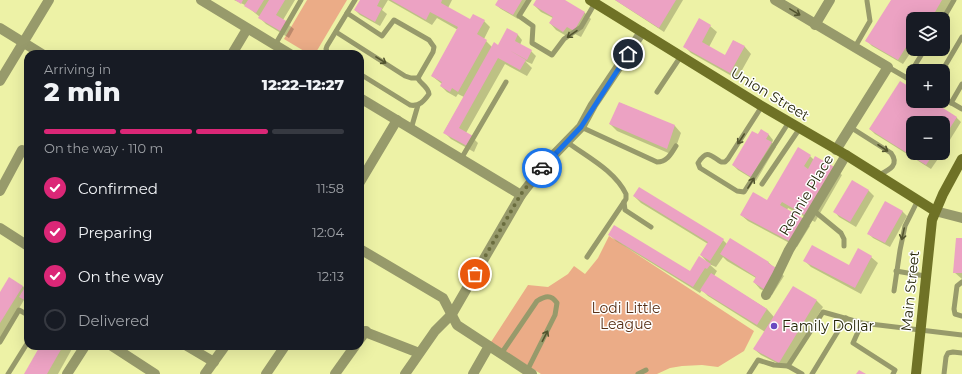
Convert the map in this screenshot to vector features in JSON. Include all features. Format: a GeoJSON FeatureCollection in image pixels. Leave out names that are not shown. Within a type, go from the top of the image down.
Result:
{"type":"FeatureCollection","features":[{"type":"Feature","properties":{"kind":"street"},"geometry":{"type":"LineString","coordinates":[[0,81],[49,0]]}},
{"type":"Feature","properties":{"kind":"street"},"geometry":{"type":"LineString","coordinates":[[202,0],[283,50]]}},
{"type":"Feature","properties":{"kind":"street"},"geometry":{"type":"LineString","coordinates":[[775,0],[888,67],[836,150]]}},
{"type":"Feature","properties":{"kind":"street"},"geometry":{"type":"LineString","coordinates":[[815,25],[830,0]]}},
{"type":"Feature","properties":{"kind":"street","name":"Union Street"},"geometry":{"type":"LineString","coordinates":[[593,1],[935,211]]}},
{"type":"Feature","properties":{"kind":"street"},"geometry":{"type":"LineString","coordinates":[[0,28],[36,50]]}},
{"type":"Feature","properties":{"kind":"street"},"geometry":{"type":"LineString","coordinates":[[234,50],[247,29]]}},
{"type":"Feature","properties":{"kind":"street"},"geometry":{"type":"LineString","coordinates":[[405,374],[435,331],[452,314],[521,194],[545,164],[581,127],[642,32]]}},
{"type":"Feature","properties":{"kind":"street"},"geometry":{"type":"LineString","coordinates":[[364,100],[521,194]]}},
{"type":"Feature","properties":{"kind":"street"},"geometry":{"type":"LineString","coordinates":[[364,175],[397,120]]}},
{"type":"Feature","properties":{"kind":"street"},"geometry":{"type":"LineString","coordinates":[[0,190],[22,150],[24,151]]}},
{"type":"Feature","properties":{"kind":"street","name":"Rennie Place"},"geometry":{"type":"LineString","coordinates":[[766,295],[788,250],[846,155]]}},
{"type":"Feature","properties":{"kind":"street","name":"Main Street"},"geometry":{"type":"LineString","coordinates":[[916,374],[932,220],[955,170],[962,160]]}},
{"type":"Feature","properties":{"kind":"street"},"geometry":{"type":"LineString","coordinates":[[935,211],[962,218]]}},
{"type":"Feature","properties":{"kind":"street"},"geometry":{"type":"LineString","coordinates":[[0,228],[24,243]]}},
{"type":"Feature","properties":{"kind":"street"},"geometry":{"type":"LineString","coordinates":[[364,250],[443,298],[457,325],[531,373]]}},
{"type":"Feature","properties":{"kind":"street"},"geometry":{"type":"LineString","coordinates":[[364,334],[419,353]]}},
{"type":"Feature","properties":{"kind":"street"},"geometry":{"type":"LineString","coordinates":[[473,374],[489,346]]}},
{"type":"Feature","properties":{"kind":"street"},"geometry":{"type":"LineString","coordinates":[[67,374],[80,350]]}},
{"type":"Feature","properties":{"kind":"street"},"geometry":{"type":"LineString","coordinates":[[118,350],[156,374]]}},
{"type":"Feature","properties":{"kind":"street"},"geometry":{"type":"LineString","coordinates":[[194,350],[214,362]]}},
{"type":"Feature","properties":{"kind":"street"},"geometry":{"type":"LineString","coordinates":[[205,374],[222,350]]}},
{"type":"Feature","properties":{"kind":"street"},"geometry":{"type":"LineString","coordinates":[[266,374],[282,350]]}},
{"type":"Feature","properties":{"kind":"street"},"geometry":{"type":"LineString","coordinates":[[336,374],[352,350]]}},
{"type":"Feature","properties":{"kind":"lane"},"geometry":{"type":"LineString","coordinates":[[275,45],[301,0]]}},
{"type":"Feature","properties":{"kind":"lane"},"geometry":{"type":"LineString","coordinates":[[326,50],[327,46],[355,0]]}},
{"type":"Feature","properties":{"kind":"lane"},"geometry":{"type":"LineString","coordinates":[[529,0],[520,16],[533,26],[532,43],[552,55],[564,39],[581,27],[593,1]]}},
{"type":"Feature","properties":{"kind":"lane"},"geometry":{"type":"LineString","coordinates":[[947,12],[954,0]]}},
{"type":"Feature","properties":{"kind":"lane"},"geometry":{"type":"LineString","coordinates":[[854,48],[870,21],[867,1]]}},
{"type":"Feature","properties":{"kind":"lane"},"geometry":{"type":"LineString","coordinates":[[347,13],[382,36],[394,20],[429,40],[434,46],[433,52],[418,78]]}},
{"type":"Feature","properties":{"kind":"lane"},"geometry":{"type":"LineString","coordinates":[[336,32],[405,76],[418,78]]}},
{"type":"Feature","properties":{"kind":"lane"},"geometry":{"type":"LineString","coordinates":[[946,64],[962,37]]}},
{"type":"Feature","properties":{"kind":"lane"},"geometry":{"type":"LineString","coordinates":[[657,92],[681,56]]}},
{"type":"Feature","properties":{"kind":"lane"},"geometry":{"type":"LineString","coordinates":[[888,67],[906,77]]}},
{"type":"Feature","properties":{"kind":"lane"},"geometry":{"type":"LineString","coordinates":[[364,76],[410,105],[418,105],[422,103],[429,94],[427,88],[419,81],[418,78]]}},
{"type":"Feature","properties":{"kind":"lane"},"geometry":{"type":"LineString","coordinates":[[461,159],[506,82]]}},
{"type":"Feature","properties":{"kind":"lane"},"geometry":{"type":"LineString","coordinates":[[962,84],[951,103],[962,109]]}},
{"type":"Feature","properties":{"kind":"lane"},"geometry":{"type":"LineString","coordinates":[[411,129],[418,105]]}},
{"type":"Feature","properties":{"kind":"lane"},"geometry":{"type":"LineString","coordinates":[[762,106],[728,160],[721,162],[709,154],[706,154],[703,155],[698,163],[700,168],[737,191],[744,192],[789,122]]}},
{"type":"Feature","properties":{"kind":"lane"},"geometry":{"type":"LineString","coordinates":[[581,127],[657,162],[666,160],[676,146]]}},
{"type":"Feature","properties":{"kind":"lane"},"geometry":{"type":"LineString","coordinates":[[850,127],[891,153],[894,160],[893,165],[890,169],[878,175]]}},
{"type":"Feature","properties":{"kind":"lane"},"geometry":{"type":"LineString","coordinates":[[762,184],[800,128]]}},
{"type":"Feature","properties":{"kind":"lane"},"geometry":{"type":"LineString","coordinates":[[566,142],[605,169],[616,179],[626,194],[626,199],[587,258]]}},
{"type":"Feature","properties":{"kind":"lane"},"geometry":{"type":"LineString","coordinates":[[894,291],[896,270],[905,226],[918,200]]}},
{"type":"Feature","properties":{"kind":"lane"},"geometry":{"type":"LineString","coordinates":[[624,202],[625,210],[651,227]]}},
{"type":"Feature","properties":{"kind":"lane"},"geometry":{"type":"LineString","coordinates":[[813,210],[841,233],[844,239],[844,246]]}},
{"type":"Feature","properties":{"kind":"lane"},"geometry":{"type":"LineString","coordinates":[[896,270],[925,276]]}},
{"type":"Feature","properties":{"kind":"lane"},"geometry":{"type":"LineString","coordinates":[[962,282],[957,286],[954,310],[955,314],[962,316]]}},
{"type":"Feature","properties":{"kind":"lane"},"geometry":{"type":"LineString","coordinates":[[502,354],[537,300],[549,296],[554,298],[557,303],[557,309],[531,373]]}},
{"type":"Feature","properties":{"kind":"lane"},"geometry":{"type":"LineString","coordinates":[[0,342],[20,310],[24,312]]}},
{"type":"Feature","properties":{"kind":"lane"},"geometry":{"type":"LineString","coordinates":[[788,366],[823,312],[862,324],[920,329],[962,335]]}},
{"type":"Feature","properties":{"kind":"lane"},"geometry":{"type":"LineString","coordinates":[[812,374],[846,318]]}},
{"type":"Feature","properties":{"kind":"lane"},"geometry":{"type":"LineString","coordinates":[[862,324],[852,343],[895,370],[893,374]]}},
{"type":"Feature","properties":{"kind":"lane"},"geometry":{"type":"LineString","coordinates":[[8,374],[24,348]]}},
{"type":"Feature","properties":{"kind":"lane"},"geometry":{"type":"LineString","coordinates":[[944,374],[946,357],[948,353],[962,353]]}},
{"type":"Feature","properties":{"kind":"lane"},"geometry":{"type":"LineString","coordinates":[[749,374],[758,360],[774,365],[788,366],[802,374]]}},
{"type":"Feature","properties":{"kind":"lane"},"geometry":{"type":"LineString","coordinates":[[638,374],[646,370]]}},
{"type":"Feature","properties":{"kind":"green space"},"geometry":{"type":"Polygon","coordinates":[[[307,0],[347,0],[317,50],[302,50],[284,39],[307,0]]]}},
{"type":"Feature","properties":{"kind":"green space","name":"Lodi Little League"},"geometry":{"type":"Polygon","coordinates":[[[609,236],[754,331],[744,351],[718,367],[702,365],[682,366],[670,368],[657,374],[541,374],[491,342],[528,285],[548,287],[568,274],[574,266],[585,274],[598,258],[609,236]]]}},
{"type":"Feature","properties":{"kind":"building"},"geometry":{"type":"Polygon","coordinates":[[[235,0],[243,0],[241,4],[235,0]]]}},
{"type":"Feature","properties":{"kind":"building"},"geometry":{"type":"Polygon","coordinates":[[[248,0],[264,0],[256,13],[244,6],[248,0]]]}},
{"type":"Feature","properties":{"kind":"building"},"geometry":{"type":"Polygon","coordinates":[[[269,0],[285,0],[276,15],[288,22],[282,32],[258,18],[269,0]]]}},
{"type":"Feature","properties":{"kind":"building"},"geometry":{"type":"Polygon","coordinates":[[[360,0],[380,0],[377,6],[382,8],[375,22],[354,10],[360,0]]]}},
{"type":"Feature","properties":{"kind":"building"},"geometry":{"type":"Polygon","coordinates":[[[391,0],[442,0],[441,3],[470,19],[473,14],[485,20],[477,34],[487,40],[458,92],[452,88],[450,92],[440,86],[442,82],[431,76],[458,27],[430,12],[426,20],[391,0]]]}},
{"type":"Feature","properties":{"kind":"building"},"geometry":{"type":"Polygon","coordinates":[[[498,0],[522,0],[513,15],[495,5],[498,0]]]}},
{"type":"Feature","properties":{"kind":"building"},"geometry":{"type":"Polygon","coordinates":[[[536,0],[565,0],[585,12],[574,31],[567,27],[563,32],[549,23],[553,17],[533,5],[536,0]]]}},
{"type":"Feature","properties":{"kind":"building"},"geometry":{"type":"Polygon","coordinates":[[[615,0],[676,0],[659,28],[615,0]]]}},
{"type":"Feature","properties":{"kind":"building"},"geometry":{"type":"Polygon","coordinates":[[[891,0],[942,0],[935,12],[906,12],[906,47],[898,60],[865,41],[891,0]]]}},
{"type":"Feature","properties":{"kind":"building"},"geometry":{"type":"Polygon","coordinates":[[[699,18],[711,25],[702,42],[725,55],[733,40],[745,46],[730,73],[683,47],[699,18]]]}},
{"type":"Feature","properties":{"kind":"building"},"geometry":{"type":"Polygon","coordinates":[[[507,28],[518,34],[515,41],[532,50],[527,60],[509,50],[526,60],[520,70],[498,58],[459,128],[473,136],[467,146],[443,133],[494,42],[498,45],[507,28]]]}},
{"type":"Feature","properties":{"kind":"building"},"geometry":{"type":"Polygon","coordinates":[[[900,81],[906,85],[906,108],[943,108],[957,117],[950,128],[950,116],[906,116],[906,152],[869,129],[900,81]]]}},
{"type":"Feature","properties":{"kind":"building"},"geometry":{"type":"Polygon","coordinates":[[[619,102],[675,125],[667,149],[609,124],[619,102]]]}},
{"type":"Feature","properties":{"kind":"building"},"geometry":{"type":"Polygon","coordinates":[[[761,129],[769,134],[766,139],[772,142],[751,177],[732,165],[752,131],[758,134],[761,129]]]}},
{"type":"Feature","properties":{"kind":"building"},"geometry":{"type":"Polygon","coordinates":[[[798,147],[811,155],[804,166],[808,169],[815,156],[836,168],[808,217],[782,202],[780,205],[804,219],[791,242],[740,215],[753,192],[767,200],[798,147]]]}},
{"type":"Feature","properties":{"kind":"building"},"geometry":{"type":"Polygon","coordinates":[[[918,160],[929,160],[926,165],[918,160]]]}},
{"type":"Feature","properties":{"kind":"building"},"geometry":{"type":"Polygon","coordinates":[[[852,180],[869,190],[850,222],[833,212],[852,180]]]}},
{"type":"Feature","properties":{"kind":"building"},"geometry":{"type":"Polygon","coordinates":[[[639,187],[724,239],[710,261],[700,255],[708,242],[633,196],[639,187]]]}},
{"type":"Feature","properties":{"kind":"building"},"geometry":{"type":"Polygon","coordinates":[[[885,201],[903,211],[885,243],[867,234],[885,201]]]}},
{"type":"Feature","properties":{"kind":"building"},"geometry":{"type":"Polygon","coordinates":[[[614,225],[690,271],[699,256],[711,264],[707,269],[705,268],[693,287],[608,235],[614,225]]]}},
{"type":"Feature","properties":{"kind":"building"},"geometry":{"type":"Polygon","coordinates":[[[730,238],[778,269],[765,290],[753,282],[756,277],[720,254],[730,238]]]}},
{"type":"Feature","properties":{"kind":"building"},"geometry":{"type":"Polygon","coordinates":[[[956,238],[962,238],[962,273],[953,273],[956,238]]]}},
{"type":"Feature","properties":{"kind":"building"},"geometry":{"type":"Polygon","coordinates":[[[812,245],[849,265],[858,248],[872,256],[855,288],[803,261],[812,245]]]}},
{"type":"Feature","properties":{"kind":"building"},"geometry":{"type":"Polygon","coordinates":[[[711,273],[767,309],[757,325],[700,290],[711,273]]]}},
{"type":"Feature","properties":{"kind":"building"},"geometry":{"type":"Polygon","coordinates":[[[9,277],[23,286],[0,323],[0,292],[9,277]]]}},
{"type":"Feature","properties":{"kind":"building"},"geometry":{"type":"Polygon","coordinates":[[[793,286],[817,300],[779,363],[753,349],[793,286]]]}},
{"type":"Feature","properties":{"kind":"building"},"geometry":{"type":"Polygon","coordinates":[[[24,289],[24,300],[19,297],[24,289]]]}},
{"type":"Feature","properties":{"kind":"building"},"geometry":{"type":"Polygon","coordinates":[[[38,350],[61,350],[47,374],[24,374],[38,350]]]}},
{"type":"Feature","properties":{"kind":"building"},"geometry":{"type":"Polygon","coordinates":[[[859,370],[866,374],[856,374],[859,370]]]}},
{"type":"Feature","properties":{"kind":"way so far"},"geometry":{"type":"LineString","coordinates":[[475,274],[521,194],[542,168]]}},
{"type":"Feature","properties":{"kind":"place","name":"Family Dollar"},"geometry":{"type":"Point","coordinates":[774,326]}},
{"type":"Feature","properties":{"kind":"route"},"geometry":{"type":"LineString","coordinates":[[542,168],[581,127],[593,105],[628,54]]}}]}
